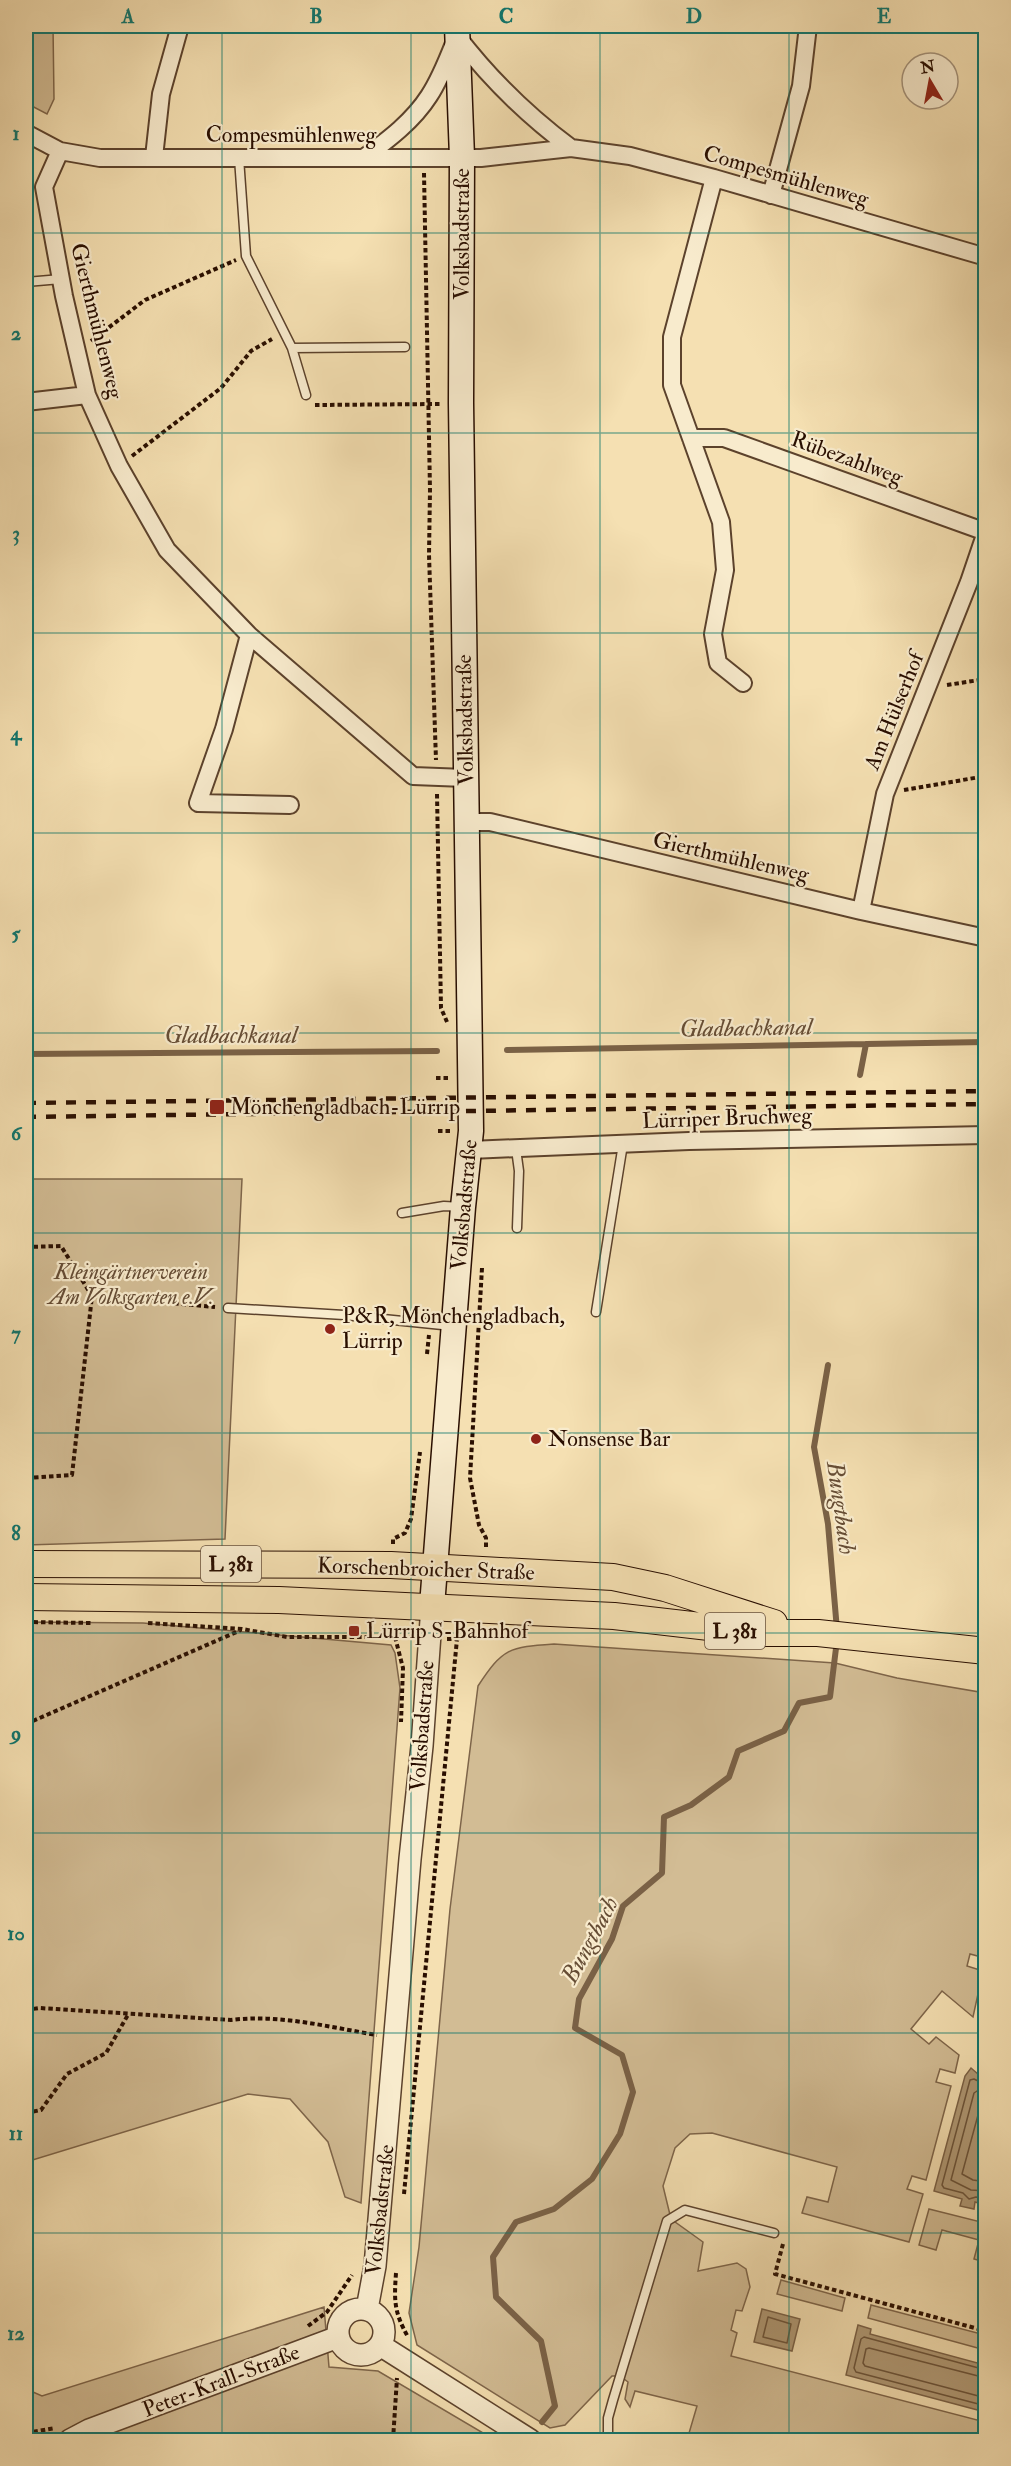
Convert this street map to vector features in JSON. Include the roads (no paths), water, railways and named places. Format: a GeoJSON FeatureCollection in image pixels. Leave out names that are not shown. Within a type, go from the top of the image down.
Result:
{"type":"FeatureCollection","features":[{"type":"Feature","properties":{"kind":"main road","name":"Volksbadstraße"},"geometry":{"type":"LineString","coordinates":[[432,1606],[437,1568],[441,1324],[463,1207],[470,1150],[471,1064],[461,403],[462,157],[457,31]]}},
{"type":"Feature","properties":{"kind":"main road","name":"Korschenbroicher Straße"},"geometry":{"type":"LineString","coordinates":[[26,1564],[391,1565],[613,1577],[665,1588],[759,1619],[818,1633]]}},
{"type":"Feature","properties":{"kind":"main road","name":"Korschenbroicher Straße"},"geometry":{"type":"LineString","coordinates":[[26,1597],[157,1598],[432,1606],[482,1619],[614,1616],[761,1633],[859,1636],[986,1651]]}},
{"type":"Feature","properties":{"kind":"street"},"geometry":{"type":"LineString","coordinates":[[154,157],[161,94],[180,26]]}},
{"type":"Feature","properties":{"kind":"street"},"geometry":{"type":"LineString","coordinates":[[771,195],[801,86],[808,26]]}},
{"type":"Feature","properties":{"kind":"street"},"geometry":{"type":"LineString","coordinates":[[457,31],[487,73],[529,114],[571,148]]}},
{"type":"Feature","properties":{"kind":"street"},"geometry":{"type":"LineString","coordinates":[[365,157],[406,123],[429,97],[457,31]]}},
{"type":"Feature","properties":{"kind":"street","name":"Compesmühlenweg"},"geometry":{"type":"LineString","coordinates":[[26,133],[60,151],[100,158],[462,157],[522,154],[571,148],[630,156],[714,178],[986,257]]}},
{"type":"Feature","properties":{"kind":"street","name":"Gierthmühlenweg"},"geometry":{"type":"LineString","coordinates":[[60,151],[44,187],[61,279],[87,395],[119,466],[167,550],[249,635],[413,776],[465,778]]}},
{"type":"Feature","properties":{"kind":"street"},"geometry":{"type":"LineString","coordinates":[[714,178],[672,337],[672,385],[722,522],[725,570],[713,634],[718,663],[743,683]]}},
{"type":"Feature","properties":{"kind":"street"},"geometry":{"type":"LineString","coordinates":[[26,402],[87,395]]}},
{"type":"Feature","properties":{"kind":"street","name":"Rübezahlweg"},"geometry":{"type":"LineString","coordinates":[[691,438],[724,438],[986,532]]}},
{"type":"Feature","properties":{"kind":"street","name":"Am Hülserhof"},"geometry":{"type":"LineString","coordinates":[[861,911],[885,794],[969,582],[986,532]]}},
{"type":"Feature","properties":{"kind":"street"},"geometry":{"type":"LineString","coordinates":[[249,635],[224,729],[198,803],[290,805]]}},
{"type":"Feature","properties":{"kind":"street","name":"Gierthmühlenweg"},"geometry":{"type":"LineString","coordinates":[[466,822],[490,822],[861,911],[986,938]]}},
{"type":"Feature","properties":{"kind":"street","name":"Lürriper Bruchweg"},"geometry":{"type":"LineString","coordinates":[[470,1150],[689,1140],[986,1135]]}},
{"type":"Feature","properties":{"kind":"street","name":"Volksbadstraße"},"geometry":{"type":"LineString","coordinates":[[367,2309],[375,2266],[432,1606]]}},
{"type":"Feature","properties":{"kind":"street"},"geometry":{"type":"LineString","coordinates":[[356,2309],[367,2309],[377,2315],[383,2324],[384,2335],[380,2345],[369,2353],[356,2354],[344,2348],[338,2337],[339,2325],[345,2315],[356,2309]]}},
{"type":"Feature","properties":{"kind":"street","name":"Peter-Krall-Straße"},"geometry":{"type":"LineString","coordinates":[[70,2440],[89,2430],[338,2337]]}},
{"type":"Feature","properties":{"kind":"street"},"geometry":{"type":"LineString","coordinates":[[380,2345],[530,2440]]}},
{"type":"Feature","properties":{"kind":"lane"},"geometry":{"type":"LineString","coordinates":[[239,158],[246,256],[292,348],[306,394]]}},
{"type":"Feature","properties":{"kind":"lane"},"geometry":{"type":"LineString","coordinates":[[26,282],[61,279]]}},
{"type":"Feature","properties":{"kind":"lane"},"geometry":{"type":"LineString","coordinates":[[292,348],[405,347]]}},
{"type":"Feature","properties":{"kind":"lane"},"geometry":{"type":"LineString","coordinates":[[596,1312],[623,1144]]}},
{"type":"Feature","properties":{"kind":"lane"},"geometry":{"type":"LineString","coordinates":[[516,1149],[519,1171],[517,1228]]}},
{"type":"Feature","properties":{"kind":"lane"},"geometry":{"type":"LineString","coordinates":[[402,1213],[444,1206],[463,1207]]}},
{"type":"Feature","properties":{"kind":"lane"},"geometry":{"type":"LineString","coordinates":[[228,1308],[441,1324]]}},
{"type":"Feature","properties":{"kind":"lane"},"geometry":{"type":"LineString","coordinates":[[608,2440],[608,2418],[668,2221],[685,2210],[774,2233]]}},
{"type":"Feature","properties":{"kind":"water"},"geometry":{"type":"Polygon","coordinates":[[[971,2068],[986,2081],[985,2205],[975,2202],[974,2209],[960,2206],[962,2199],[934,2191],[965,2076],[971,2068]]]}},
{"type":"Feature","properties":{"kind":"water"},"geometry":{"type":"Polygon","coordinates":[[[762,2309],[800,2319],[792,2351],[754,2342],[762,2309]]]}},
{"type":"Feature","properties":{"kind":"water"},"geometry":{"type":"Polygon","coordinates":[[[858,2325],[871,2329],[870,2334],[985,2365],[985,2412],[846,2375],[858,2325]]]}},
{"type":"Feature","properties":{"kind":"waterway","name":"Gladbachkanal"},"geometry":{"type":"LineString","coordinates":[[507,1050],[986,1042]]}},
{"type":"Feature","properties":{"kind":"waterway","name":"Bungtbach"},"geometry":{"type":"LineString","coordinates":[[860,1075],[866,1044]]}},
{"type":"Feature","properties":{"kind":"waterway","name":"Gladbachkanal"},"geometry":{"type":"LineString","coordinates":[[26,1054],[437,1051]]}},
{"type":"Feature","properties":{"kind":"waterway","name":"Bungtbach"},"geometry":{"type":"LineString","coordinates":[[828,1365],[814,1447],[828,1524],[837,1630]]}},
{"type":"Feature","properties":{"kind":"waterway","name":"Bungtbach"},"geometry":{"type":"LineString","coordinates":[[542,2422],[555,2406],[541,2341],[496,2297],[493,2257],[516,2222],[554,2209],[592,2179],[620,2134],[633,2092],[622,2055],[575,2028],[579,1999],[612,1939],[623,1906],[662,1873],[664,1817],[691,1805],[729,1777],[738,1751],[784,1731],[799,1703],[830,1697],[837,1640]]}},
{"type":"Feature","properties":{"kind":"railway"},"geometry":{"type":"LineString","coordinates":[[26,1103],[986,1091]]}},
{"type":"Feature","properties":{"kind":"railway"},"geometry":{"type":"LineString","coordinates":[[26,1117],[986,1104]]}},
{"type":"Feature","properties":{"kind":"place","name":"Mönchengladbach-Lürrip"},"geometry":{"type":"Point","coordinates":[217,1107]}},
{"type":"Feature","properties":{"kind":"place","name":"P&R, Mönchengladbach, Lürrip"},"geometry":{"type":"Point","coordinates":[330,1329]}},
{"type":"Feature","properties":{"kind":"place","name":"Nonsense Bar"},"geometry":{"type":"Point","coordinates":[536,1439]}},
{"type":"Feature","properties":{"kind":"place","name":"Lürrip S-Bahnhof"},"geometry":{"type":"Point","coordinates":[354,1631]}},
{"type":"Feature","properties":{"kind":"park label","name":"Kleingärtnerverein Am Volksgarten e.V."},"geometry":{"type":"Point","coordinates":[131,1284]}}]}
